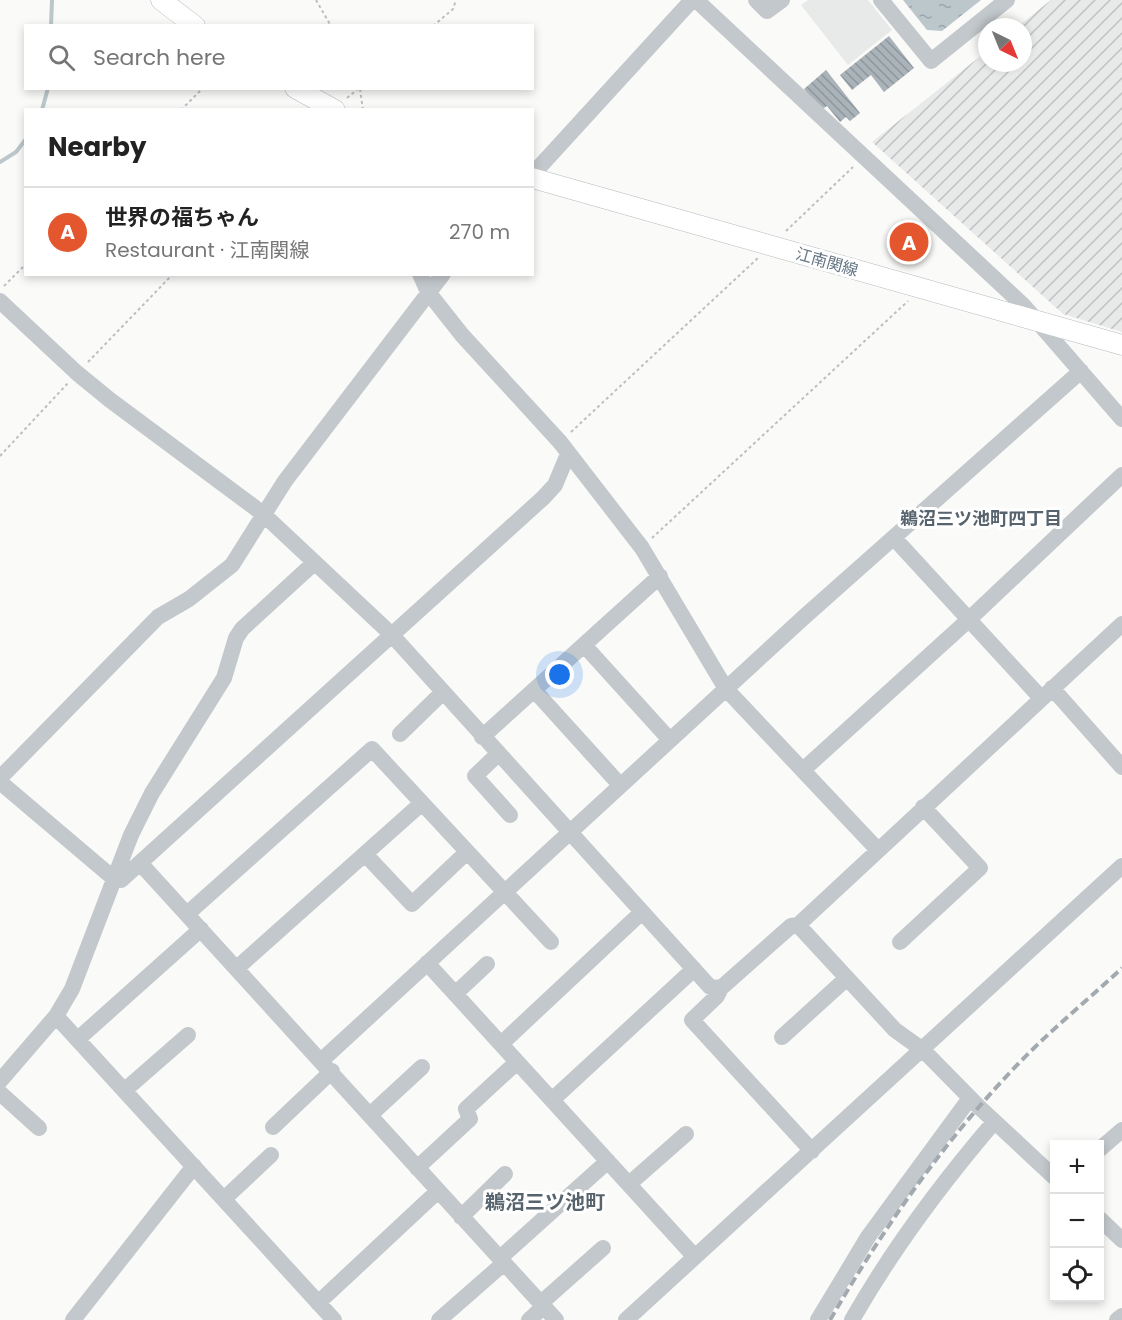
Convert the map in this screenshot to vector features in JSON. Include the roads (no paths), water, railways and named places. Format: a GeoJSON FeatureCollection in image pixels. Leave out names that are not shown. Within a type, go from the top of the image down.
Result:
{"type":"FeatureCollection","features":[{"type":"Feature","properties":{"kind":"main road"},"geometry":{"type":"LineString","coordinates":[[161,0],[192,24]]}},
{"type":"Feature","properties":{"kind":"main road"},"geometry":{"type":"LineString","coordinates":[[299,90],[332,108]]}},
{"type":"Feature","properties":{"kind":"main road","name":"江南関線"},"geometry":{"type":"LineString","coordinates":[[534,177],[1122,345]]}},
{"type":"Feature","properties":{"kind":"street"},"geometry":{"type":"LineString","coordinates":[[534,174],[694,0],[803,102],[864,154],[1036,320],[1122,419]]}},
{"type":"Feature","properties":{"kind":"street"},"geometry":{"type":"LineString","coordinates":[[756,0],[767,11],[782,0]]}},
{"type":"Feature","properties":{"kind":"street"},"geometry":{"type":"LineString","coordinates":[[881,0],[931,62],[1007,0]]}},
{"type":"Feature","properties":{"kind":"street"},"geometry":{"type":"LineString","coordinates":[[421,276],[428,292],[462,335],[564,448],[642,548],[726,689],[877,849]]}},
{"type":"Feature","properties":{"kind":"street"},"geometry":{"type":"LineString","coordinates":[[441,276],[262,513],[232,565],[189,599],[158,617],[0,780],[112,877],[122,880],[543,498],[555,484],[564,448]]}},
{"type":"Feature","properties":{"kind":"street"},"geometry":{"type":"LineString","coordinates":[[0,301],[77,374],[262,513],[392,634],[482,737],[710,987],[721,988]]}},
{"type":"Feature","properties":{"kind":"street"},"geometry":{"type":"LineString","coordinates":[[273,1127],[327,1066],[427,963],[726,689],[1081,371]]}},
{"type":"Feature","properties":{"kind":"street"},"geometry":{"type":"LineString","coordinates":[[803,770],[969,620],[1122,476]]}},
{"type":"Feature","properties":{"kind":"street"},"geometry":{"type":"LineString","coordinates":[[894,538],[969,620],[1122,767]]}},
{"type":"Feature","properties":{"kind":"street"},"geometry":{"type":"LineString","coordinates":[[2,1075],[56,1016],[72,989],[112,877],[152,793],[224,678],[236,638],[242,629],[314,563]]}},
{"type":"Feature","properties":{"kind":"street"},"geometry":{"type":"LineString","coordinates":[[482,737],[660,576]]}},
{"type":"Feature","properties":{"kind":"street"},"geometry":{"type":"LineString","coordinates":[[812,1151],[692,1020],[717,996],[721,988],[791,926],[798,925],[877,849],[1122,624]]}},
{"type":"Feature","properties":{"kind":"street"},"geometry":{"type":"LineString","coordinates":[[584,645],[670,740]]}},
{"type":"Feature","properties":{"kind":"street"},"geometry":{"type":"LineString","coordinates":[[534,690],[620,785]]}},
{"type":"Feature","properties":{"kind":"street"},"geometry":{"type":"LineString","coordinates":[[400,734],[443,692]]}},
{"type":"Feature","properties":{"kind":"street"},"geometry":{"type":"LineString","coordinates":[[187,914],[372,748],[551,942]]}},
{"type":"Feature","properties":{"kind":"street"},"geometry":{"type":"LineString","coordinates":[[498,754],[475,776],[510,815]]}},
{"type":"Feature","properties":{"kind":"street"},"geometry":{"type":"LineString","coordinates":[[237,968],[422,803]]}},
{"type":"Feature","properties":{"kind":"street"},"geometry":{"type":"LineString","coordinates":[[900,942],[980,868],[923,807]]}},
{"type":"Feature","properties":{"kind":"street"},"geometry":{"type":"LineString","coordinates":[[365,854],[412,904],[467,852]]}},
{"type":"Feature","properties":{"kind":"street"},"geometry":{"type":"LineString","coordinates":[[140,863],[556,1320]]}},
{"type":"Feature","properties":{"kind":"street"},"geometry":{"type":"LineString","coordinates":[[626,1320],[1122,866]]}},
{"type":"Feature","properties":{"kind":"street"},"geometry":{"type":"LineString","coordinates":[[501,1044],[642,912]]}},
{"type":"Feature","properties":{"kind":"street"},"geometry":{"type":"LineString","coordinates":[[798,925],[895,1030],[923,1050],[994,1122],[1050,1173]]}},
{"type":"Feature","properties":{"kind":"street"},"geometry":{"type":"LineString","coordinates":[[78,1039],[201,929]]}},
{"type":"Feature","properties":{"kind":"street"},"geometry":{"type":"LineString","coordinates":[[427,963],[695,1257]]}},
{"type":"Feature","properties":{"kind":"street"},"geometry":{"type":"LineString","coordinates":[[455,994],[486,964]]}},
{"type":"Feature","properties":{"kind":"street"},"geometry":{"type":"LineString","coordinates":[[552,1100],[694,969]]}},
{"type":"Feature","properties":{"kind":"street"},"geometry":{"type":"LineString","coordinates":[[782,1037],[847,978]]}},
{"type":"Feature","properties":{"kind":"street"},"geometry":{"type":"LineString","coordinates":[[56,1016],[334,1320]]}},
{"type":"Feature","properties":{"kind":"street"},"geometry":{"type":"LineString","coordinates":[[125,1090],[188,1035]]}},
{"type":"Feature","properties":{"kind":"street"},"geometry":{"type":"LineString","coordinates":[[417,1168],[470,1119],[466,1109],[517,1062]]}},
{"type":"Feature","properties":{"kind":"street"},"geometry":{"type":"LineString","coordinates":[[370,1114],[422,1067]]}},
{"type":"Feature","properties":{"kind":"street"},"geometry":{"type":"LineString","coordinates":[[0,1093],[39,1128]]}},
{"type":"Feature","properties":{"kind":"street"},"geometry":{"type":"LineString","coordinates":[[818,1320],[868,1237],[970,1098]]}},
{"type":"Feature","properties":{"kind":"street"},"geometry":{"type":"LineString","coordinates":[[852,1320],[904,1236],[937,1190],[994,1122]]}},
{"type":"Feature","properties":{"kind":"street"},"geometry":{"type":"LineString","coordinates":[[1104,1146],[1122,1130]]}},
{"type":"Feature","properties":{"kind":"street"},"geometry":{"type":"LineString","coordinates":[[629,1184],[686,1134]]}},
{"type":"Feature","properties":{"kind":"street"},"geometry":{"type":"LineString","coordinates":[[224,1199],[272,1155]]}},
{"type":"Feature","properties":{"kind":"street"},"geometry":{"type":"LineString","coordinates":[[439,1320],[608,1161]]}},
{"type":"Feature","properties":{"kind":"street"},"geometry":{"type":"LineString","coordinates":[[73,1320],[194,1166]]}},
{"type":"Feature","properties":{"kind":"street"},"geometry":{"type":"LineString","coordinates":[[461,1217],[505,1174]]}},
{"type":"Feature","properties":{"kind":"street"},"geometry":{"type":"LineString","coordinates":[[318,1303],[438,1191]]}},
{"type":"Feature","properties":{"kind":"street"},"geometry":{"type":"LineString","coordinates":[[1104,1223],[1122,1240]]}},
{"type":"Feature","properties":{"kind":"street"},"geometry":{"type":"LineString","coordinates":[[529,1320],[603,1248]]}},
{"type":"Feature","properties":{"kind":"street"},"geometry":{"type":"LineString","coordinates":[[1117,1320],[1122,1316]]}},
{"type":"Feature","properties":{"kind":"water"},"geometry":{"type":"Polygon","coordinates":[[[903,0],[981,0],[942,31],[927,30],[903,0]]]}},
{"type":"Feature","properties":{"kind":"waterway"},"geometry":{"type":"LineString","coordinates":[[51,24],[52,0]]}},
{"type":"Feature","properties":{"kind":"waterway"},"geometry":{"type":"LineString","coordinates":[[43,108],[47,90]]}},
{"type":"Feature","properties":{"kind":"waterway"},"geometry":{"type":"LineString","coordinates":[[0,162],[16,152],[24,142]]}},
{"type":"Feature","properties":{"kind":"railway"},"geometry":{"type":"LineString","coordinates":[[830,1320],[894,1217],[967,1121],[1033,1049],[1122,968]]}},
{"type":"Feature","properties":{"kind":"place","name":"世界の福ちゃん"},"geometry":{"type":"Point","coordinates":[909,242]}},
{"type":"Feature","properties":{"kind":"district","name":"鵜沼三ツ池町四丁目"},"geometry":{"type":"Point","coordinates":[981,518]}},
{"type":"Feature","properties":{"kind":"district","name":"鵜沼三ツ池町"},"geometry":{"type":"Point","coordinates":[545,1202]}}]}
